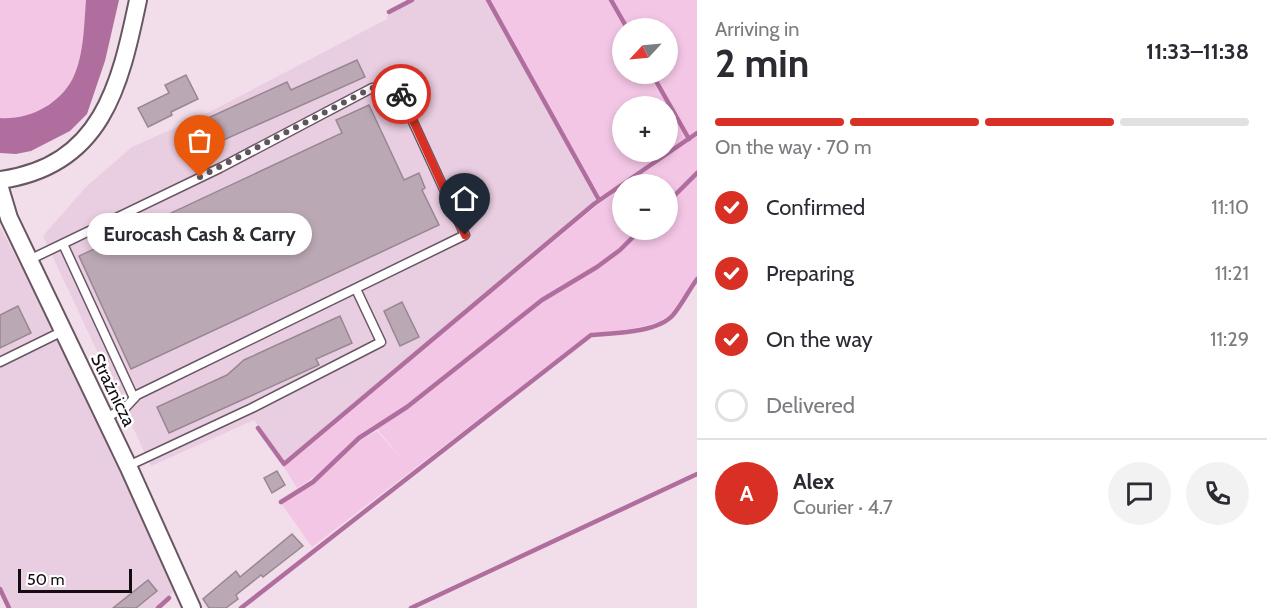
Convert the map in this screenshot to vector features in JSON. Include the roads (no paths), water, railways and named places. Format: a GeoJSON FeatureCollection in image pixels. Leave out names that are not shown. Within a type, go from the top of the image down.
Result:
{"type":"FeatureCollection","features":[{"type":"Feature","properties":{"kind":"street"},"geometry":{"type":"LineString","coordinates":[[0,180],[21,177],[44,168],[69,154],[88,135],[107,108],[125,61],[138,0]]}},
{"type":"Feature","properties":{"kind":"street","name":"Strażnicza"},"geometry":{"type":"LineString","coordinates":[[0,188],[9,218],[128,466],[192,608]]}},
{"type":"Feature","properties":{"kind":"lane"},"geometry":{"type":"LineString","coordinates":[[29,260],[220,168],[372,88],[398,89],[465,235],[137,395],[125,408],[105,418]]}},
{"type":"Feature","properties":{"kind":"lane"},"geometry":{"type":"LineString","coordinates":[[63,244],[134,398]]}},
{"type":"Feature","properties":{"kind":"lane"},"geometry":{"type":"LineString","coordinates":[[128,466],[252,408],[381,342],[356,289]]}},
{"type":"Feature","properties":{"kind":"lane"},"geometry":{"type":"LineString","coordinates":[[0,362],[63,331]]}},
{"type":"Feature","properties":{"kind":"waterway"},"geometry":{"type":"LineString","coordinates":[[389,12],[412,0]]}},
{"type":"Feature","properties":{"kind":"waterway"},"geometry":{"type":"LineString","coordinates":[[488,0],[599,200]]}},
{"type":"Feature","properties":{"kind":"waterway"},"geometry":{"type":"LineString","coordinates":[[611,0],[621,18]]}},
{"type":"Feature","properties":{"kind":"waterway"},"geometry":{"type":"LineString","coordinates":[[658,84],[689,139]]}},
{"type":"Feature","properties":{"kind":"waterway"},"geometry":{"type":"LineString","coordinates":[[258,428],[284,464],[594,204],[697,133]]}},
{"type":"Feature","properties":{"kind":"waterway"},"geometry":{"type":"LineString","coordinates":[[678,192],[697,173]]}},
{"type":"Feature","properties":{"kind":"waterway"},"geometry":{"type":"LineString","coordinates":[[281,502],[313,482],[359,438],[407,407],[542,300],[597,267],[630,240]]}},
{"type":"Feature","properties":{"kind":"waterway"},"geometry":{"type":"LineString","coordinates":[[241,608],[591,335],[646,329],[666,321],[676,311],[697,279]]}},
{"type":"Feature","properties":{"kind":"waterway"},"geometry":{"type":"LineString","coordinates":[[411,608],[697,474]]}},
{"type":"Feature","properties":{"kind":"waterway"},"geometry":{"type":"LineString","coordinates":[[0,589],[9,608]]}},
{"type":"Feature","properties":{"kind":"waterway"},"geometry":{"type":"LineString","coordinates":[[158,608],[169,598]]}},
{"type":"Feature","properties":{"kind":"place","name":"Eurocash Cash & Carry"},"geometry":{"type":"Point","coordinates":[200,177]}}]}
